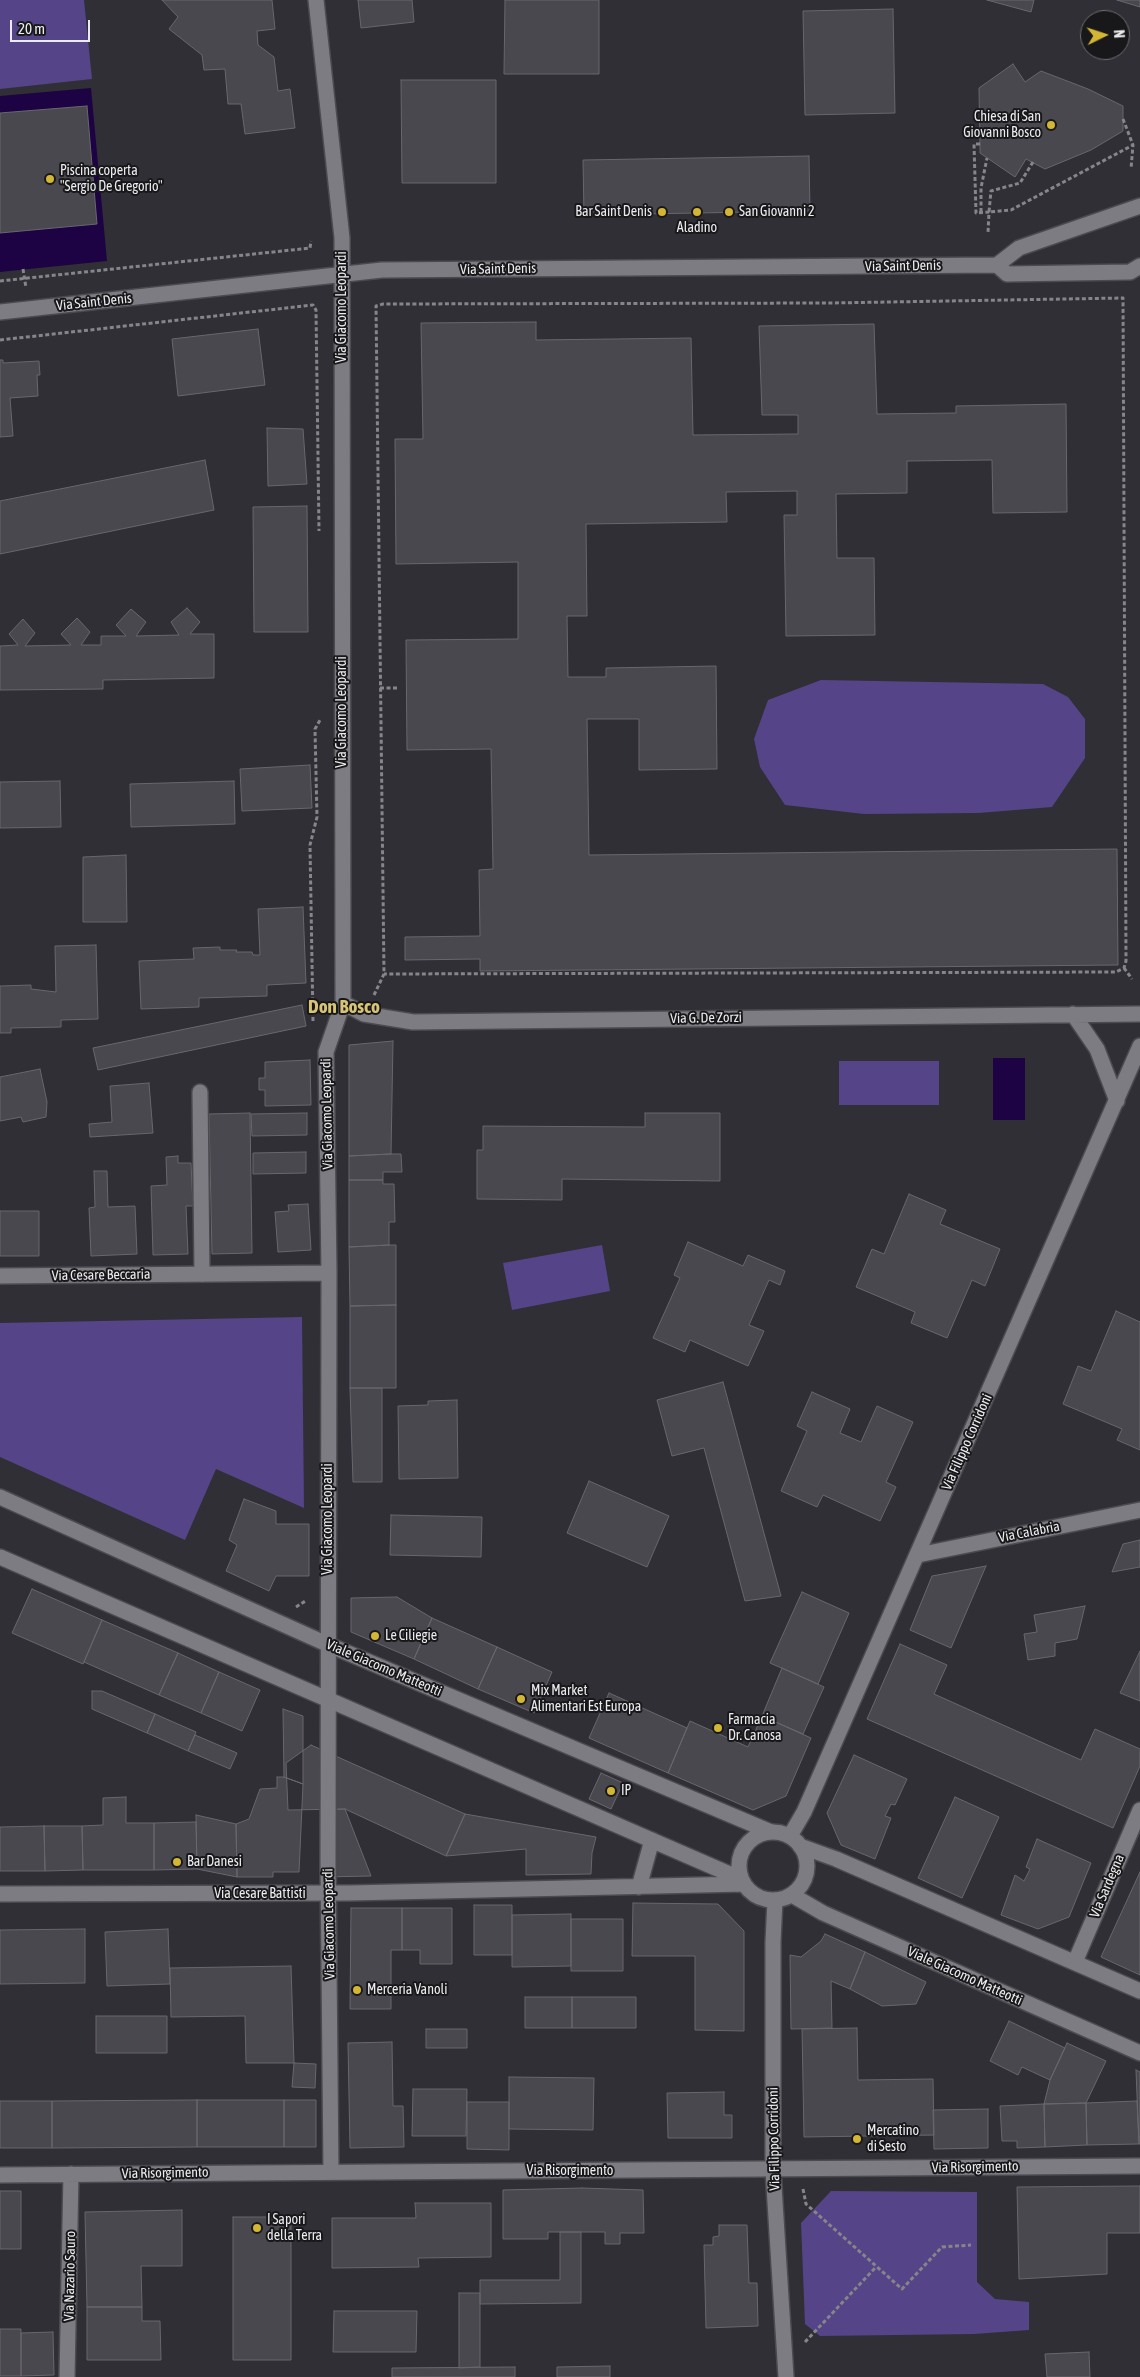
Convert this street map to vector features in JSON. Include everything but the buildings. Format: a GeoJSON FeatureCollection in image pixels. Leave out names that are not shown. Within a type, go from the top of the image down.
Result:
{"type":"FeatureCollection","features":[{"type":"Feature","properties":{"kind":"street","name":"Via Giacomo Leopardi"},"geometry":{"type":"LineString","coordinates":[[316,0],[342,238],[343,1003],[326,1052],[329,1273],[331,2172]]}},
{"type":"Feature","properties":{"kind":"street"},"geometry":{"type":"LineString","coordinates":[[1136,210],[1019,248],[997,265],[1006,274],[1130,272],[1140,266]]}},
{"type":"Feature","properties":{"kind":"street","name":"Via Saint Denis"},"geometry":{"type":"LineString","coordinates":[[0,312],[382,270],[997,265]]}},
{"type":"Feature","properties":{"kind":"street","name":"Via G. De Zorzi"},"geometry":{"type":"LineString","coordinates":[[343,1003],[364,1014],[413,1022],[1140,1014]]}},
{"type":"Feature","properties":{"kind":"street"},"geometry":{"type":"LineString","coordinates":[[1073,1014],[1097,1048],[1116,1101]]}},
{"type":"Feature","properties":{"kind":"street","name":"Via Filippo Corridoni"},"geometry":{"type":"LineString","coordinates":[[795,1841],[804,1812],[1140,1046]]}},
{"type":"Feature","properties":{"kind":"street"},"geometry":{"type":"LineString","coordinates":[[200,1092],[202,1274]]}},
{"type":"Feature","properties":{"kind":"street","name":"Via Cesare Beccaria"},"geometry":{"type":"LineString","coordinates":[[0,1276],[329,1273]]}},
{"type":"Feature","properties":{"kind":"street","name":"Viale Giacomo Matteotti"},"geometry":{"type":"LineString","coordinates":[[0,1497],[329,1645],[770,1832]]}},
{"type":"Feature","properties":{"kind":"street","name":"Via Calabria"},"geometry":{"type":"LineString","coordinates":[[918,1555],[1140,1510]]}},
{"type":"Feature","properties":{"kind":"street"},"geometry":{"type":"LineString","coordinates":[[0,1557],[652,1840],[743,1882],[757,1897],[775,1900],[792,1895],[804,1881],[807,1863],[795,1841]]}},
{"type":"Feature","properties":{"kind":"street","name":"Via Sardegna"},"geometry":{"type":"LineString","coordinates":[[1074,1962],[1140,1810]]}},
{"type":"Feature","properties":{"kind":"street"},"geometry":{"type":"LineString","coordinates":[[743,1882],[739,1864],[744,1848],[755,1837],[770,1832],[795,1841],[1140,1991]]}},
{"type":"Feature","properties":{"kind":"street"},"geometry":{"type":"LineString","coordinates":[[639,1887],[652,1840]]}},
{"type":"Feature","properties":{"kind":"street","name":"Via Cesare Battisti"},"geometry":{"type":"LineString","coordinates":[[0,1894],[330,1893],[639,1887],[743,1882]]}},
{"type":"Feature","properties":{"kind":"street","name":"Viale Giacomo Matteotti"},"geometry":{"type":"LineString","coordinates":[[792,1895],[823,1913],[1140,2053]]}},
{"type":"Feature","properties":{"kind":"street","name":"Via Filippo Corridoni"},"geometry":{"type":"LineString","coordinates":[[775,1900],[773,1942],[773,2170],[786,2377]]}},
{"type":"Feature","properties":{"kind":"street","name":"Via Risorgimento"},"geometry":{"type":"LineString","coordinates":[[0,2175],[1140,2166]]}},
{"type":"Feature","properties":{"kind":"street","name":"Via Nazario Sauro"},"geometry":{"type":"LineString","coordinates":[[67,2377],[71,2174]]}},
{"type":"Feature","properties":{"kind":"path"},"geometry":{"type":"LineString","coordinates":[[1123,119],[1133,146],[1131,169]]}},
{"type":"Feature","properties":{"kind":"path"},"geometry":{"type":"LineString","coordinates":[[980,144],[974,144],[976,212],[1010,210],[1133,146]]}},
{"type":"Feature","properties":{"kind":"path"},"geometry":{"type":"LineString","coordinates":[[981,212],[981,188],[987,158]]}},
{"type":"Feature","properties":{"kind":"path"},"geometry":{"type":"LineString","coordinates":[[988,233],[991,191],[1020,183],[1033,162]]}},
{"type":"Feature","properties":{"kind":"path"},"geometry":{"type":"LineString","coordinates":[[0,281],[310,248],[311,240]]}},
{"type":"Feature","properties":{"kind":"path"},"geometry":{"type":"LineString","coordinates":[[23,269],[25,278]]}},
{"type":"Feature","properties":{"kind":"path"},"geometry":{"type":"LineString","coordinates":[[1124,968],[1116,972],[384,974],[376,306],[383,304],[830,303],[1123,298],[1126,942],[1124,968],[1132,979]]}},
{"type":"Feature","properties":{"kind":"path"},"geometry":{"type":"LineString","coordinates":[[830,303],[830,310]]}},
{"type":"Feature","properties":{"kind":"path"},"geometry":{"type":"LineString","coordinates":[[0,340],[313,305],[316,310],[319,532]]}},
{"type":"Feature","properties":{"kind":"path"},"geometry":{"type":"LineString","coordinates":[[380,688],[397,688]]}},
{"type":"Feature","properties":{"kind":"path"},"geometry":{"type":"LineString","coordinates":[[313,1031],[310,846],[317,817],[316,729],[322,717]]}},
{"type":"Feature","properties":{"kind":"path"},"geometry":{"type":"LineString","coordinates":[[802,2187],[806,2204],[902,2288],[942,2248],[971,2246]]}},
{"type":"Feature","properties":{"kind":"path"},"geometry":{"type":"LineString","coordinates":[[801,2346],[876,2267]]}},
{"type":"Feature","properties":{"kind":"shaded area"},"geometry":{"type":"Polygon","coordinates":[[[0,0],[84,0],[92,79],[0,89],[0,0]]]}},
{"type":"Feature","properties":{"kind":"shaded area","name":"Piscina coperta \"Sergio De Gregorio\""},"geometry":{"type":"Polygon","coordinates":[[[91,88],[107,261],[0,272],[0,96],[91,88]]]}},
{"type":"Feature","properties":{"kind":"shaded area"},"geometry":{"type":"Polygon","coordinates":[[[821,680],[1043,684],[1068,697],[1085,719],[1085,758],[1052,807],[979,813],[864,814],[785,805],[760,767],[754,739],[768,700],[821,680]]]}},
{"type":"Feature","properties":{"kind":"shaded area"},"geometry":{"type":"Polygon","coordinates":[[[993,1058],[1025,1058],[1025,1120],[993,1120],[993,1058]]]}},
{"type":"Feature","properties":{"kind":"shaded area"},"geometry":{"type":"Polygon","coordinates":[[[839,1061],[939,1061],[939,1105],[839,1105],[839,1061]]]}},
{"type":"Feature","properties":{"kind":"shaded area"},"geometry":{"type":"Polygon","coordinates":[[[602,1245],[610,1291],[512,1310],[503,1263],[602,1245]]]}},
{"type":"Feature","properties":{"kind":"shaded area"},"geometry":{"type":"Polygon","coordinates":[[[302,1317],[304,1508],[216,1469],[185,1540],[0,1457],[0,1323],[302,1317]]]}},
{"type":"Feature","properties":{"kind":"shaded area"},"geometry":{"type":"Polygon","coordinates":[[[831,2191],[977,2192],[977,2282],[995,2299],[1029,2302],[1029,2330],[974,2334],[820,2336],[805,2324],[801,2223],[831,2191]]]}},
{"type":"Feature","properties":{"kind":"place","name":"Chiesa di San Giovanni Bosco"},"geometry":{"type":"Point","coordinates":[1051,125]}},
{"type":"Feature","properties":{"kind":"place","name":"Piscina coperta \"Sergio De Gregorio\""},"geometry":{"type":"Point","coordinates":[50,179]}},
{"type":"Feature","properties":{"kind":"place","name":"Bar Saint Denis"},"geometry":{"type":"Point","coordinates":[662,212]}},
{"type":"Feature","properties":{"kind":"place","name":"Aladino"},"geometry":{"type":"Point","coordinates":[697,212]}},
{"type":"Feature","properties":{"kind":"place","name":"San Giovanni 2"},"geometry":{"type":"Point","coordinates":[729,212]}},
{"type":"Feature","properties":{"kind":"place","name":"Le Ciliegie"},"geometry":{"type":"Point","coordinates":[375,1636]}},
{"type":"Feature","properties":{"kind":"place","name":"Mix Market Alimentari Est Europa"},"geometry":{"type":"Point","coordinates":[521,1699]}},
{"type":"Feature","properties":{"kind":"place","name":"Farmacia Dr. Canosa"},"geometry":{"type":"Point","coordinates":[718,1728]}},
{"type":"Feature","properties":{"kind":"place","name":"IP"},"geometry":{"type":"Point","coordinates":[611,1791]}},
{"type":"Feature","properties":{"kind":"place","name":"Bar Danesi"},"geometry":{"type":"Point","coordinates":[177,1862]}},
{"type":"Feature","properties":{"kind":"place","name":"Merceria Vanoli"},"geometry":{"type":"Point","coordinates":[357,1990]}},
{"type":"Feature","properties":{"kind":"place","name":"Mercatino di Sesto"},"geometry":{"type":"Point","coordinates":[857,2139]}},
{"type":"Feature","properties":{"kind":"place","name":"I Sapori della Terra"},"geometry":{"type":"Point","coordinates":[257,2228]}},
{"type":"Feature","properties":{"kind":"district","name":"Don Bosco"},"geometry":{"type":"Point","coordinates":[344,1007]}}]}
